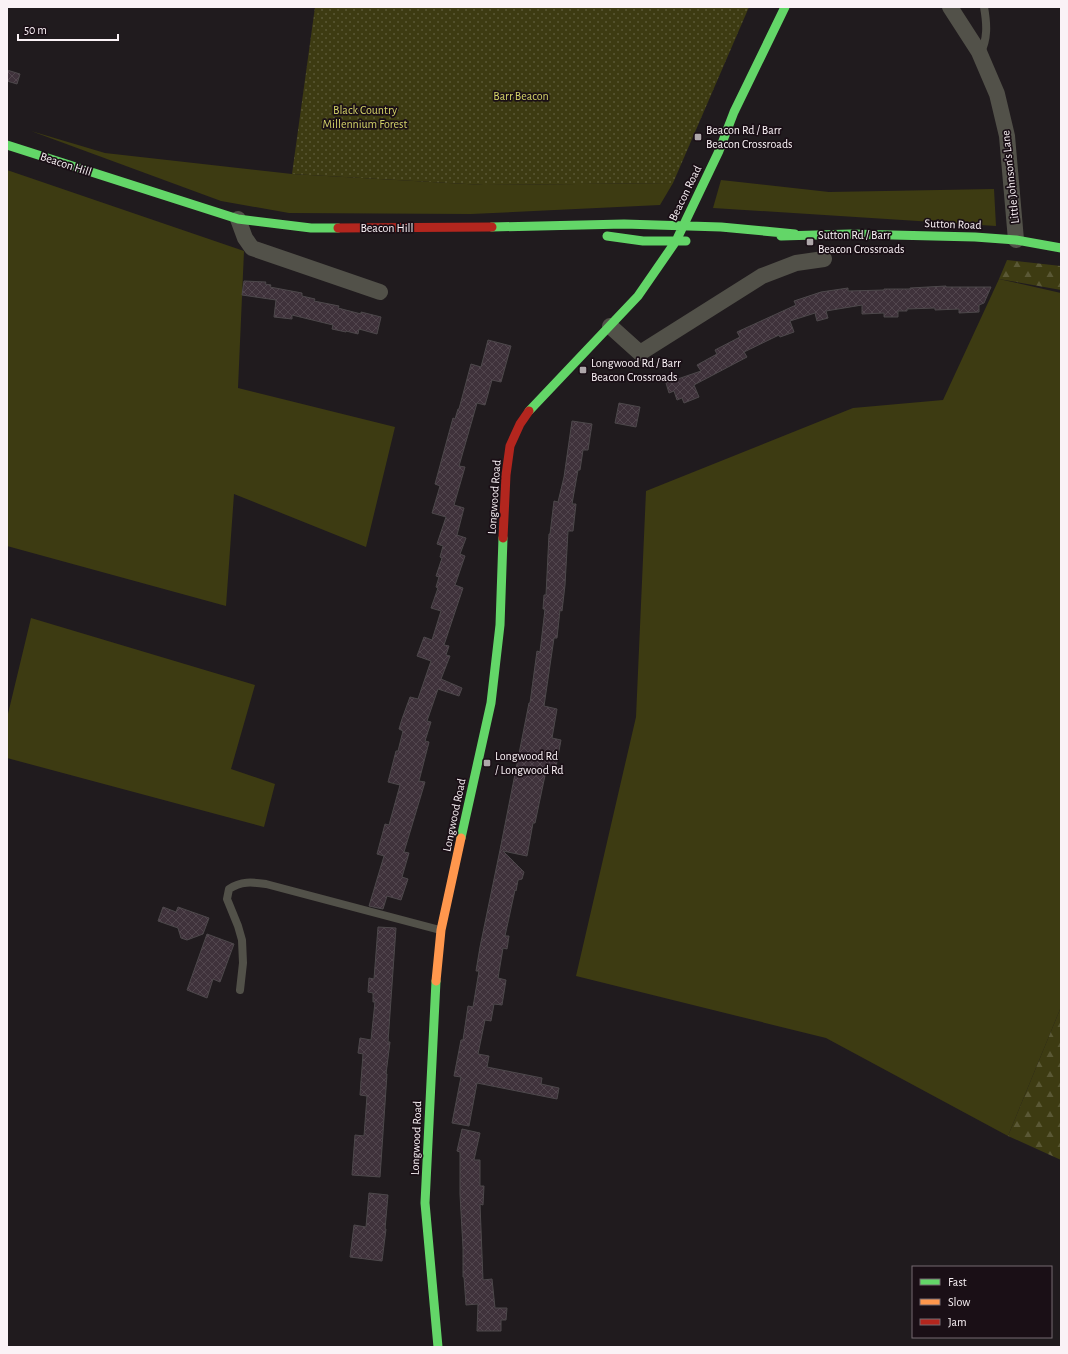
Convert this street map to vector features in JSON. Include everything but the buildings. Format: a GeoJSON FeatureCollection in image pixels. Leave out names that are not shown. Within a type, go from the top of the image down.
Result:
{"type":"FeatureCollection","features":[{"type":"Feature","properties":{"kind":"main road","name":"Beacon Road"},"geometry":{"type":"LineString","coordinates":[[676,241],[719,152],[734,112],[785,7]]}},
{"type":"Feature","properties":{"kind":"main road","name":"Beacon Road"},"geometry":{"type":"LineString","coordinates":[[714,136],[734,112]]}},
{"type":"Feature","properties":{"kind":"main road","name":"Beacon Hill"},"geometry":{"type":"LineString","coordinates":[[7,145],[238,219],[311,228],[468,228],[668,222]]}},
{"type":"Feature","properties":{"kind":"main road","name":"Sutton Road"},"geometry":{"type":"LineString","coordinates":[[668,222],[683,226],[721,227],[795,234],[928,235],[975,237],[1016,240],[1061,248]]}},
{"type":"Feature","properties":{"kind":"main road"},"geometry":{"type":"LineString","coordinates":[[651,252],[668,222]]}},
{"type":"Feature","properties":{"kind":"main road","name":"Beacon Hill"},"geometry":{"type":"LineString","coordinates":[[537,226],[644,241],[676,241]]}},
{"type":"Feature","properties":{"kind":"main road","name":"Sutton Road"},"geometry":{"type":"LineString","coordinates":[[749,239],[795,234]]}},
{"type":"Feature","properties":{"kind":"main road"},"geometry":{"type":"LineString","coordinates":[[676,241],[697,241]]}},
{"type":"Feature","properties":{"kind":"main road","name":"Longwood Road"},"geometry":{"type":"LineString","coordinates":[[438,1347],[425,1203],[432,1042],[441,930],[491,703],[500,625],[506,475],[510,446],[520,424],[530,408],[638,296],[676,241]]}},
{"type":"Feature","properties":{"kind":"main road","name":"Longwood Road"},"geometry":{"type":"LineString","coordinates":[[610,326],[628,294]]}},
{"type":"Feature","properties":{"kind":"street","name":"Little Johnson's Lane"},"geometry":{"type":"LineString","coordinates":[[950,7],[980,54],[997,94],[1007,136],[1016,240]]}},
{"type":"Feature","properties":{"kind":"street"},"geometry":{"type":"LineString","coordinates":[[238,219],[245,238],[252,248],[380,292]]}},
{"type":"Feature","properties":{"kind":"street"},"geometry":{"type":"LineString","coordinates":[[610,326],[640,353],[762,276],[796,263],[824,259]]}},
{"type":"Feature","properties":{"kind":"lane"},"geometry":{"type":"LineString","coordinates":[[980,54],[984,46],[986,33],[984,7]]}},
{"type":"Feature","properties":{"kind":"lane"},"geometry":{"type":"LineString","coordinates":[[240,990],[243,963],[242,940],[227,899],[229,889],[235,884],[249,882],[266,884],[441,930]]}},
{"type":"Feature","properties":{"kind":"green space","name":"Barr Beacon"},"geometry":{"type":"Polygon","coordinates":[[[315,7],[749,7],[673,183],[484,185],[292,174],[315,7]]]}},
{"type":"Feature","properties":{"kind":"green space"},"geometry":{"type":"Polygon","coordinates":[[[31,131],[105,153],[292,174],[484,185],[673,183],[660,205],[471,214],[289,213],[221,201],[31,131]]]}},
{"type":"Feature","properties":{"kind":"green space"},"geometry":{"type":"Polygon","coordinates":[[[7,170],[244,251],[238,388],[395,427],[366,547],[234,494],[226,606],[7,546],[7,170]]]}},
{"type":"Feature","properties":{"kind":"green space"},"geometry":{"type":"Polygon","coordinates":[[[721,180],[829,192],[994,189],[996,226],[713,208],[721,180]]]}},
{"type":"Feature","properties":{"kind":"green space"},"geometry":{"type":"Polygon","coordinates":[[[1007,260],[1061,266],[1061,290],[999,279],[1007,260]]]}},
{"type":"Feature","properties":{"kind":"green space"},"geometry":{"type":"Polygon","coordinates":[[[999,279],[1061,293],[1061,1007],[1008,1136],[826,1038],[576,976],[636,717],[646,491],[853,408],[943,400],[999,279]]]}},
{"type":"Feature","properties":{"kind":"green space"},"geometry":{"type":"Polygon","coordinates":[[[31,618],[255,685],[231,769],[275,784],[264,827],[7,758],[7,718],[31,618]]]}},
{"type":"Feature","properties":{"kind":"green space"},"geometry":{"type":"Polygon","coordinates":[[[1061,1007],[1061,1160],[1008,1136],[1061,1007]]]}},
{"type":"Feature","properties":{"kind":"traffic: fast"},"geometry":{"type":"LineString","coordinates":[[529,411],[638,296],[676,241],[719,151],[734,112],[785,7]]}},
{"type":"Feature","properties":{"kind":"traffic: fast"},"geometry":{"type":"LineString","coordinates":[[7,145],[238,219],[311,228],[338,228]]}},
{"type":"Feature","properties":{"kind":"traffic: fast"},"geometry":{"type":"LineString","coordinates":[[492,227],[624,224],[721,227],[795,234]]}},
{"type":"Feature","properties":{"kind":"traffic: fast"},"geometry":{"type":"LineString","coordinates":[[781,236],[851,234],[975,237],[1016,240],[1061,248]]}},
{"type":"Feature","properties":{"kind":"traffic: fast"},"geometry":{"type":"LineString","coordinates":[[607,236],[643,241],[686,241]]}},
{"type":"Feature","properties":{"kind":"traffic: fast"},"geometry":{"type":"LineString","coordinates":[[461,838],[491,703],[500,625],[503,538]]}},
{"type":"Feature","properties":{"kind":"traffic: fast"},"geometry":{"type":"LineString","coordinates":[[436,981],[425,1203],[438,1347]]}},
{"type":"Feature","properties":{"kind":"traffic: slow"},"geometry":{"type":"LineString","coordinates":[[436,981],[441,930],[461,838]]}},
{"type":"Feature","properties":{"kind":"traffic: jam"},"geometry":{"type":"LineString","coordinates":[[338,228],[492,227]]}},
{"type":"Feature","properties":{"kind":"traffic: jam"},"geometry":{"type":"LineString","coordinates":[[503,538],[506,475],[510,446],[520,424],[529,411]]}},
{"type":"Feature","properties":{"kind":"place","name":"Beacon Rd / Barr Beacon Crossroads"},"geometry":{"type":"Point","coordinates":[698,137]}},
{"type":"Feature","properties":{"kind":"place","name":"Sutton Rd / Barr Beacon Crossroads"},"geometry":{"type":"Point","coordinates":[810,242]}},
{"type":"Feature","properties":{"kind":"place","name":"Longwood Rd / Barr Beacon Crossroads"},"geometry":{"type":"Point","coordinates":[583,370]}},
{"type":"Feature","properties":{"kind":"place","name":"Longwood Rd / Longwood Rd"},"geometry":{"type":"Point","coordinates":[487,763]}},
{"type":"Feature","properties":{"kind":"park label","name":"Black Country Millennium Forest"},"geometry":{"type":"Point","coordinates":[365,117]}}]}
